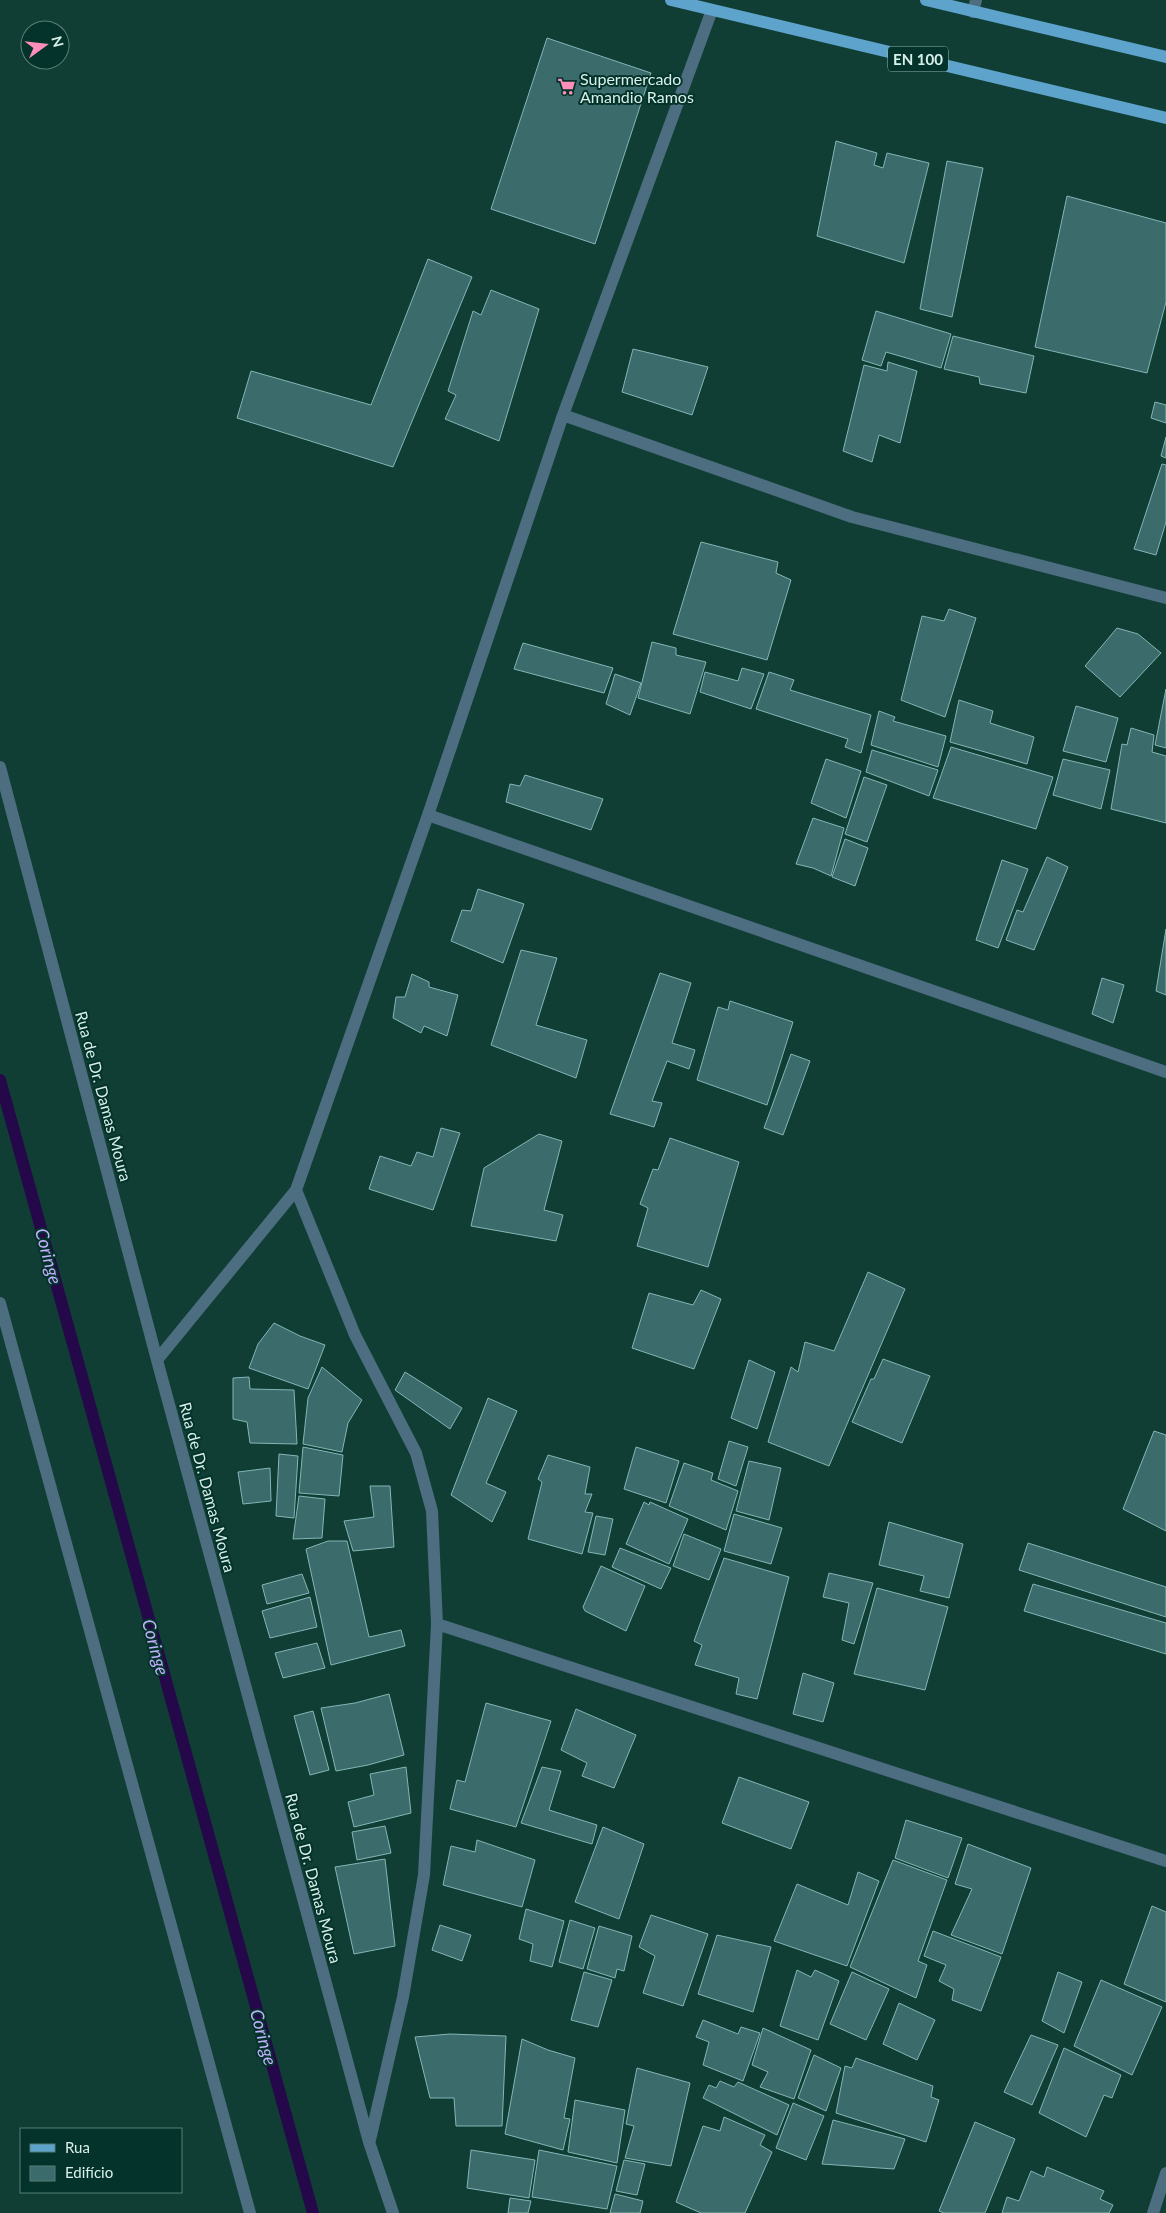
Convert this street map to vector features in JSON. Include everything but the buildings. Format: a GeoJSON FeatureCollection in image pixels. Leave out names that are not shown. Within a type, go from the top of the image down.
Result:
{"type":"FeatureCollection","features":[{"type":"Feature","properties":{"kind":"main road","name":"EN 100"},"geometry":{"type":"LineString","coordinates":[[671,0],[1166,118]]}},
{"type":"Feature","properties":{"kind":"main road"},"geometry":{"type":"LineString","coordinates":[[926,0],[974,6],[1166,57]]}},
{"type":"Feature","properties":{"kind":"street"},"geometry":{"type":"LineString","coordinates":[[156,1360],[296,1190],[428,815],[563,415],[712,10]]}},
{"type":"Feature","properties":{"kind":"street"},"geometry":{"type":"LineString","coordinates":[[563,415],[852,516],[1166,598]]}},
{"type":"Feature","properties":{"kind":"street","name":"Rua de Dr. Damas Moura"},"geometry":{"type":"LineString","coordinates":[[0,767],[156,1360],[370,2142],[393,2213]]}},
{"type":"Feature","properties":{"kind":"street"},"geometry":{"type":"LineString","coordinates":[[428,815],[1166,1072]]}},
{"type":"Feature","properties":{"kind":"street"},"geometry":{"type":"LineString","coordinates":[[296,1190],[355,1335],[416,1453],[432,1511],[438,1624],[424,1875],[403,1997],[370,2142]]}},
{"type":"Feature","properties":{"kind":"street"},"geometry":{"type":"LineString","coordinates":[[0,1303],[250,2213]]}},
{"type":"Feature","properties":{"kind":"street"},"geometry":{"type":"LineString","coordinates":[[438,1624],[1166,1861]]}},
{"type":"Feature","properties":{"kind":"street"},"geometry":{"type":"LineString","coordinates":[[1153,2213],[1166,2173]]}},
{"type":"Feature","properties":{"kind":"waterway","name":"Coringe"},"geometry":{"type":"LineString","coordinates":[[0,1080],[313,2213]]}},
{"type":"Feature","properties":{"kind":"place","name":"Supermercado Amandio Ramos"},"geometry":{"type":"Point","coordinates":[566,87]}}]}
